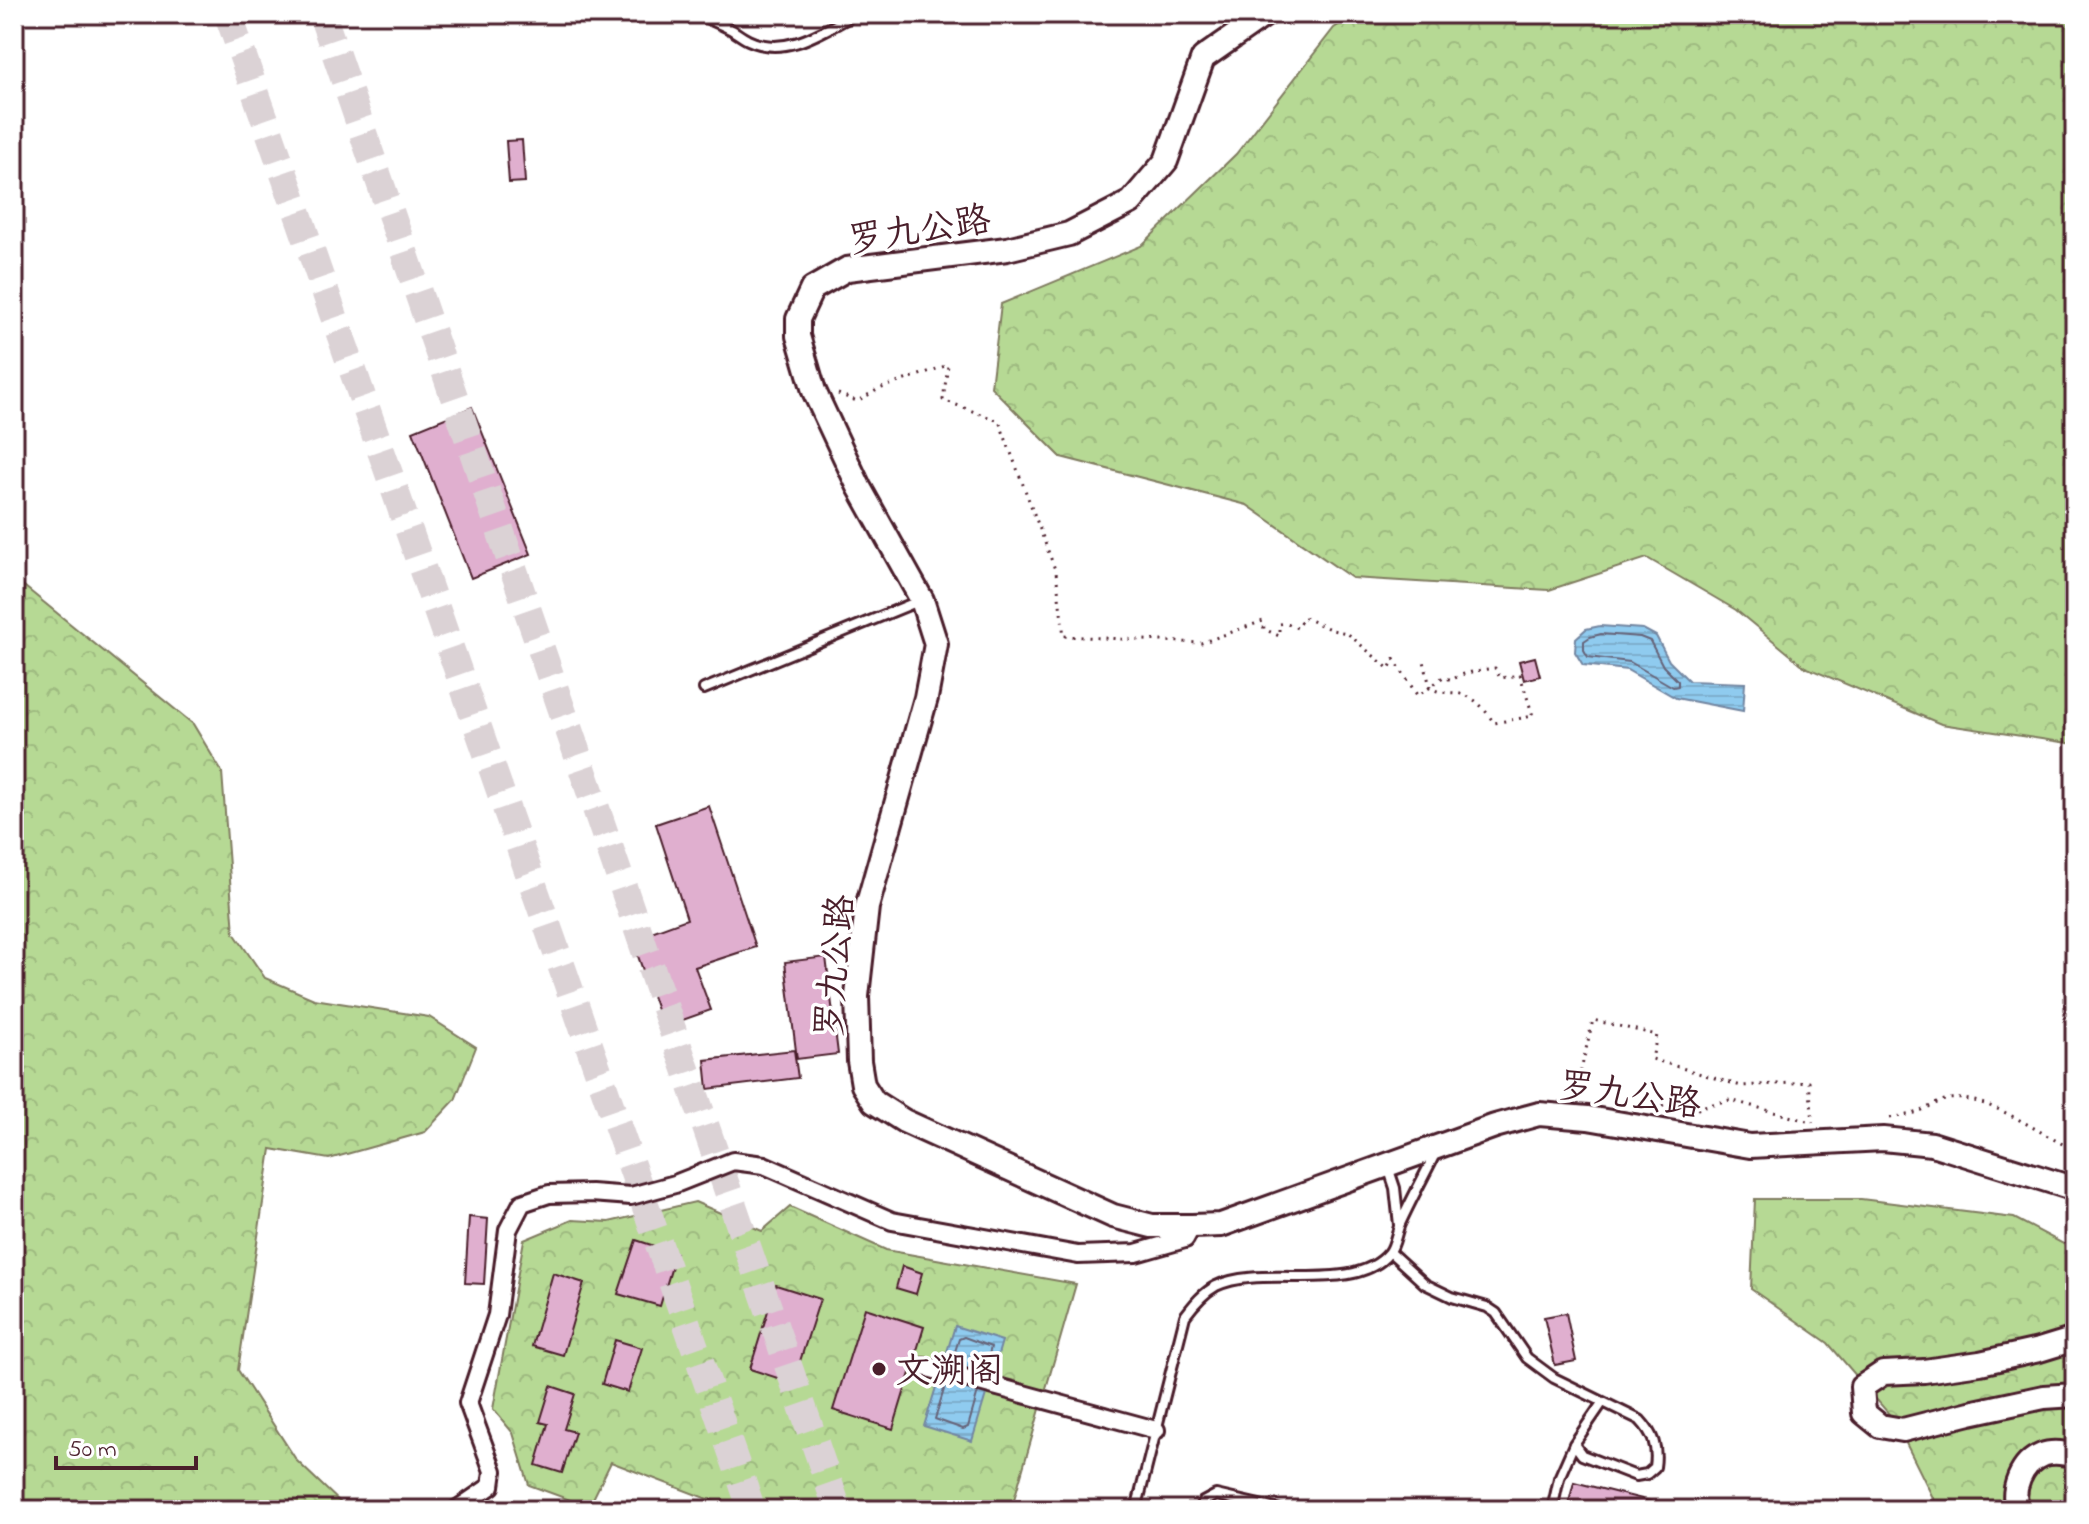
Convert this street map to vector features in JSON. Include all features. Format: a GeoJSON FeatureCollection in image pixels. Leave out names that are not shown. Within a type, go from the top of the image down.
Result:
{"type":"FeatureCollection","features":[{"type":"Feature","properties":{"kind":"street","name":"罗九公路"},"geometry":{"type":"LineString","coordinates":[[1266,14],[1203,58],[1166,161],[1131,202],[1069,234],[1007,249],[847,269],[812,289],[798,319],[798,336],[814,391],[859,487],[922,600],[936,644],[926,698],[867,907],[857,996],[859,1061],[863,1085],[874,1102],[904,1121],[1113,1216],[1152,1226],[1221,1225],[1495,1126],[1539,1114],[1588,1118],[1750,1146],[1883,1139],[1932,1144],[2075,1189]]}},
{"type":"Feature","properties":{"kind":"street"},"geometry":{"type":"LineString","coordinates":[[456,1510],[491,1486],[493,1471],[468,1403],[497,1315],[508,1230],[522,1203],[549,1194],[631,1196],[675,1184],[733,1161],[764,1165],[892,1221],[1078,1255],[1136,1253],[1185,1239],[1192,1226]]}},
{"type":"Feature","properties":{"kind":"street"},"geometry":{"type":"LineString","coordinates":[[2075,1339],[1980,1363],[1883,1373],[1862,1387],[1864,1413],[1880,1426],[1903,1430],[2029,1400],[2075,1395]]}},
{"type":"Feature","properties":{"kind":"street"},"geometry":{"type":"LineString","coordinates":[[928,1368],[1156,1430]]}},
{"type":"Feature","properties":{"kind":"street"},"geometry":{"type":"LineString","coordinates":[[2018,1510],[2014,1499],[2022,1470],[2041,1455],[2064,1453],[2075,1456]]}},
{"type":"Feature","properties":{"kind":"lane"},"geometry":{"type":"LineString","coordinates":[[697,14],[749,41],[770,46],[791,45],[811,38],[855,14]]}},
{"type":"Feature","properties":{"kind":"lane"},"geometry":{"type":"LineString","coordinates":[[704,689],[922,600]]}},
{"type":"Feature","properties":{"kind":"lane"},"geometry":{"type":"LineString","coordinates":[[1136,1510],[1185,1316],[1199,1298],[1218,1286],[1239,1279],[1335,1276],[1355,1273],[1374,1265],[1390,1252],[1399,1225],[1438,1147]]}},
{"type":"Feature","properties":{"kind":"lane"},"geometry":{"type":"LineString","coordinates":[[1388,1166],[1395,1188],[1399,1225]]}},
{"type":"Feature","properties":{"kind":"lane"},"geometry":{"type":"LineString","coordinates":[[1390,1252],[1425,1284],[1496,1313],[1527,1358],[1554,1378],[1640,1420],[1654,1441],[1657,1454],[1655,1467],[1647,1474],[1636,1476],[1582,1455],[1574,1444]]}},
{"type":"Feature","properties":{"kind":"lane"},"geometry":{"type":"LineString","coordinates":[[1552,1510],[1559,1478],[1574,1444],[1602,1403]]}},
{"type":"Feature","properties":{"kind":"lane"},"geometry":{"type":"LineString","coordinates":[[1198,1510],[1203,1502],[1216,1495],[1281,1510]]}},
{"type":"Feature","properties":{"kind":"path"},"geometry":{"type":"LineString","coordinates":[[814,391],[830,391],[857,401],[879,389],[948,365],[943,400],[999,421],[1056,572],[1064,636],[1201,643],[1263,621],[1264,629],[1279,636],[1279,624],[1287,623],[1297,628],[1303,617],[1347,633],[1389,669],[1394,659],[1417,695],[1430,687],[1443,677],[1452,680],[1457,676],[1495,668],[1500,678],[1520,675],[1533,716],[1494,723],[1479,703],[1460,694],[1437,693],[1430,687],[1424,661]]}},
{"type":"Feature","properties":{"kind":"path"},"geometry":{"type":"LineString","coordinates":[[1573,1106],[1593,1020],[1657,1035],[1652,1059],[1741,1086],[1809,1082],[1813,1122]]}},
{"type":"Feature","properties":{"kind":"path"},"geometry":{"type":"LineString","coordinates":[[1882,1120],[1919,1112],[1949,1099],[1966,1099],[2025,1121],[2075,1150]]}},
{"type":"Feature","properties":{"kind":"path"},"geometry":{"type":"LineString","coordinates":[[1690,1113],[1730,1100],[1824,1123]]}},
{"type":"Feature","properties":{"kind":"green space"},"geometry":{"type":"Polygon","coordinates":[[[1356,14],[2075,14],[2075,744],[1941,724],[1805,667],[1736,610],[1647,558],[1549,590],[1352,578],[1247,505],[1061,457],[991,387],[1001,304],[1141,246],[1236,154],[1334,28],[1356,14]]]}},
{"type":"Feature","properties":{"kind":"green space"},"geometry":{"type":"Polygon","coordinates":[[[14,578],[193,724],[222,772],[234,933],[265,978],[314,999],[429,1017],[476,1047],[455,1100],[425,1132],[329,1159],[271,1149],[238,1370],[297,1461],[343,1505],[354,1510],[14,1510],[14,578]]]}},
{"type":"Feature","properties":{"kind":"green space"},"geometry":{"type":"Polygon","coordinates":[[[1755,1199],[1861,1199],[2014,1218],[2075,1250],[2075,1510],[1939,1510],[1895,1421],[1828,1343],[1751,1289],[1755,1199]]]}},
{"type":"Feature","properties":{"kind":"green space"},"geometry":{"type":"Polygon","coordinates":[[[695,1202],[762,1231],[790,1207],[886,1250],[1076,1284],[1011,1510],[736,1510],[611,1462],[589,1507],[529,1485],[513,1433],[493,1409],[524,1240],[572,1220],[609,1222],[695,1202]]]}},
{"type":"Feature","properties":{"kind":"water"},"geometry":{"type":"Polygon","coordinates":[[[1600,626],[1643,629],[1656,636],[1669,661],[1689,681],[1745,683],[1743,711],[1676,698],[1627,670],[1583,665],[1575,652],[1576,638],[1586,629],[1600,626]]]}},
{"type":"Feature","properties":{"kind":"water"},"geometry":{"type":"Polygon","coordinates":[[[955,1326],[1002,1341],[972,1441],[924,1426],[955,1326]]]}},
{"type":"Feature","properties":{"kind":"building"},"geometry":{"type":"Polygon","coordinates":[[[522,140],[525,182],[509,183],[506,141],[522,140]]]}},
{"type":"Feature","properties":{"kind":"building"},"geometry":{"type":"Polygon","coordinates":[[[472,407],[531,554],[471,578],[413,431],[472,407]]]}},
{"type":"Feature","properties":{"kind":"building"},"geometry":{"type":"Polygon","coordinates":[[[1535,657],[1540,676],[1524,680],[1519,661],[1535,657]]]}},
{"type":"Feature","properties":{"kind":"building"},"geometry":{"type":"Polygon","coordinates":[[[709,806],[756,947],[695,967],[711,1010],[663,1027],[632,939],[687,919],[656,824],[709,806]]]}},
{"type":"Feature","properties":{"kind":"building"},"geometry":{"type":"Polygon","coordinates":[[[826,957],[838,1054],[797,1059],[785,962],[826,957]]]}},
{"type":"Feature","properties":{"kind":"building"},"geometry":{"type":"Polygon","coordinates":[[[794,1050],[798,1078],[708,1089],[705,1060],[794,1050]]]}},
{"type":"Feature","properties":{"kind":"building"},"geometry":{"type":"Polygon","coordinates":[[[469,1217],[488,1219],[484,1284],[465,1283],[469,1217]]]}},
{"type":"Feature","properties":{"kind":"building"},"geometry":{"type":"Polygon","coordinates":[[[636,1240],[676,1253],[660,1306],[618,1294],[636,1240]]]}},
{"type":"Feature","properties":{"kind":"building"},"geometry":{"type":"Polygon","coordinates":[[[902,1266],[922,1273],[916,1294],[896,1288],[902,1266]]]}},
{"type":"Feature","properties":{"kind":"building"},"geometry":{"type":"Polygon","coordinates":[[[553,1273],[584,1283],[563,1355],[532,1346],[553,1273]]]}},
{"type":"Feature","properties":{"kind":"building"},"geometry":{"type":"Polygon","coordinates":[[[776,1285],[820,1299],[793,1383],[750,1369],[776,1285]]]}},
{"type":"Feature","properties":{"kind":"building","name":"文溯阁"},"geometry":{"type":"Polygon","coordinates":[[[865,1308],[924,1327],[893,1429],[833,1410],[865,1308]]]}},
{"type":"Feature","properties":{"kind":"building"},"geometry":{"type":"Polygon","coordinates":[[[1566,1313],[1576,1361],[1555,1365],[1544,1317],[1566,1313]]]}},
{"type":"Feature","properties":{"kind":"building"},"geometry":{"type":"Polygon","coordinates":[[[615,1340],[642,1348],[628,1392],[602,1384],[615,1340]]]}},
{"type":"Feature","properties":{"kind":"building"},"geometry":{"type":"Polygon","coordinates":[[[551,1386],[575,1394],[564,1429],[575,1432],[562,1473],[536,1465],[548,1424],[540,1422],[551,1386]]]}},
{"type":"Feature","properties":{"kind":"building"},"geometry":{"type":"Polygon","coordinates":[[[1574,1482],[1666,1505],[1665,1510],[1567,1510],[1574,1482]]]}},
{"type":"Feature","properties":{"kind":"tunnel"},"geometry":{"type":"LineString","coordinates":[[228,14],[752,1510]]}},
{"type":"Feature","properties":{"kind":"tunnel"},"geometry":{"type":"LineString","coordinates":[[322,14],[838,1510]]}},
{"type":"Feature","properties":{"kind":"place","name":"文溯阁"},"geometry":{"type":"Point","coordinates":[879,1369]}}]}
